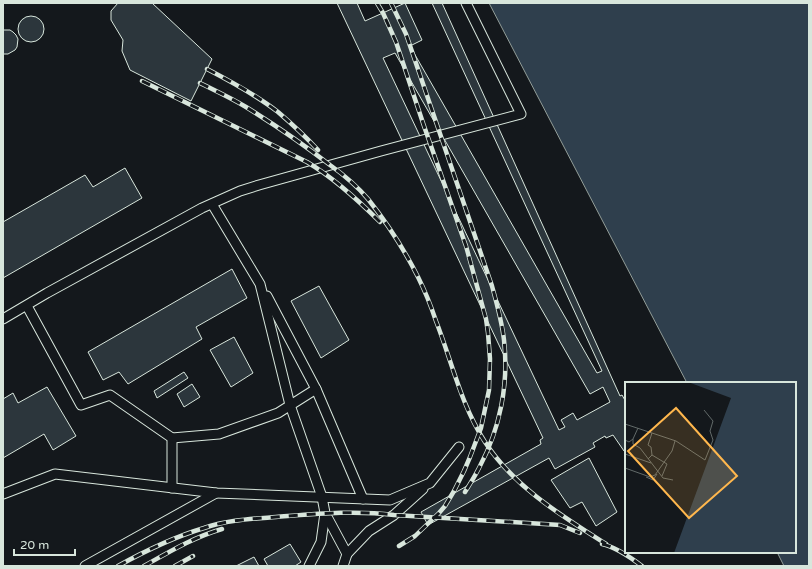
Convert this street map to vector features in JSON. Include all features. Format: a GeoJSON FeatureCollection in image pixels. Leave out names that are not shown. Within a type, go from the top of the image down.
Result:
{"type":"FeatureCollection","features":[{"type":"Feature","properties":{"kind":"lane"},"geometry":{"type":"LineString","coordinates":[[3,319],[212,204],[240,191],[388,149],[521,114],[466,3]]}},
{"type":"Feature","properties":{"kind":"lane"},"geometry":{"type":"LineString","coordinates":[[212,204],[260,284],[316,389],[363,499]]}},
{"type":"Feature","properties":{"kind":"lane"},"geometry":{"type":"LineString","coordinates":[[260,284],[290,405],[322,497],[325,513],[347,554]]}},
{"type":"Feature","properties":{"kind":"lane"},"geometry":{"type":"LineString","coordinates":[[27,306],[81,405],[110,395],[172,438],[219,434],[278,413],[316,389]]}},
{"type":"Feature","properties":{"kind":"lane"},"geometry":{"type":"LineString","coordinates":[[172,438],[172,488]]}},
{"type":"Feature","properties":{"kind":"lane"},"geometry":{"type":"LineString","coordinates":[[343,566],[347,554],[369,531],[394,515],[430,483],[459,447]]}},
{"type":"Feature","properties":{"kind":"lane"},"geometry":{"type":"LineString","coordinates":[[3,494],[55,474],[216,493],[390,500],[430,483]]}},
{"type":"Feature","properties":{"kind":"lane"},"geometry":{"type":"LineString","coordinates":[[85,566],[216,493]]}},
{"type":"Feature","properties":{"kind":"lane"},"geometry":{"type":"LineString","coordinates":[[309,566],[321,542],[325,513]]}},
{"type":"Feature","properties":{"kind":"water"},"geometry":{"type":"Polygon","coordinates":[[[489,3],[809,3],[809,566],[784,566],[778,553],[796,553],[796,382],[686,382],[489,3]]]}},
{"type":"Feature","properties":{"kind":"building"},"geometry":{"type":"Polygon","coordinates":[[[118,3],[152,3],[212,59],[191,101],[130,70],[122,51],[123,40],[111,20],[111,11],[118,3]]]}},
{"type":"Feature","properties":{"kind":"building"},"geometry":{"type":"Polygon","coordinates":[[[337,3],[357,3],[365,21],[405,3],[422,40],[410,46],[597,373],[602,371],[432,3],[442,3],[620,396],[622,395],[625,400],[625,450],[613,435],[606,438],[605,436],[593,443],[595,447],[555,469],[549,458],[428,525],[421,512],[541,444],[540,440],[543,438],[337,3]],[[395,53],[383,58],[559,430],[565,427],[561,420],[573,413],[577,420],[610,402],[603,387],[590,394],[395,53]]]}},
{"type":"Feature","properties":{"kind":"building"},"geometry":{"type":"Polygon","coordinates":[[[31,16],[40,20],[44,29],[40,38],[31,42],[22,38],[18,29],[22,20],[31,16]]]}},
{"type":"Feature","properties":{"kind":"building"},"geometry":{"type":"Polygon","coordinates":[[[3,30],[10,30],[18,39],[15,50],[8,54],[3,54],[3,30]]]}},
{"type":"Feature","properties":{"kind":"building"},"geometry":{"type":"Polygon","coordinates":[[[125,168],[142,198],[3,278],[3,222],[85,175],[93,187],[125,168]]]}},
{"type":"Feature","properties":{"kind":"building"},"geometry":{"type":"Polygon","coordinates":[[[232,269],[247,298],[196,327],[202,339],[128,384],[119,372],[103,380],[88,352],[232,269]]]}},
{"type":"Feature","properties":{"kind":"building"},"geometry":{"type":"Polygon","coordinates":[[[319,286],[349,340],[321,358],[291,301],[319,286]]]}},
{"type":"Feature","properties":{"kind":"building"},"geometry":{"type":"Polygon","coordinates":[[[234,337],[253,373],[231,387],[210,350],[234,337]]]}},
{"type":"Feature","properties":{"kind":"building"},"geometry":{"type":"Polygon","coordinates":[[[184,372],[188,378],[157,398],[154,391],[184,372]]]}},
{"type":"Feature","properties":{"kind":"building"},"geometry":{"type":"Polygon","coordinates":[[[192,384],[200,397],[184,407],[177,394],[192,384]]]}},
{"type":"Feature","properties":{"kind":"building"},"geometry":{"type":"Polygon","coordinates":[[[47,387],[76,436],[53,450],[44,434],[3,458],[3,399],[13,393],[18,403],[47,387]]]}},
{"type":"Feature","properties":{"kind":"building"},"geometry":{"type":"Polygon","coordinates":[[[589,458],[617,512],[596,526],[582,502],[570,508],[551,480],[589,458]]]}},
{"type":"Feature","properties":{"kind":"building"},"geometry":{"type":"Polygon","coordinates":[[[290,544],[301,562],[295,566],[268,566],[264,559],[290,544]]]}},
{"type":"Feature","properties":{"kind":"building"},"geometry":{"type":"Polygon","coordinates":[[[254,557],[259,566],[236,566],[254,557]]]}},
{"type":"Feature","properties":{"kind":"railway"},"geometry":{"type":"LineString","coordinates":[[377,3],[396,42],[466,246],[486,319],[490,359],[489,390],[481,428],[464,471],[454,491],[439,513],[415,536],[399,546]]}},
{"type":"Feature","properties":{"kind":"railway"},"geometry":{"type":"LineString","coordinates":[[391,3],[406,34],[492,286],[503,333],[505,373],[501,406],[486,453],[465,492]]}},
{"type":"Feature","properties":{"kind":"railway"},"geometry":{"type":"LineString","coordinates":[[207,69],[244,89],[270,106],[294,126],[318,150]]}},
{"type":"Feature","properties":{"kind":"railway"},"geometry":{"type":"LineString","coordinates":[[142,81],[307,162],[327,175],[380,222]]}},
{"type":"Feature","properties":{"kind":"railway"},"geometry":{"type":"LineString","coordinates":[[200,83],[246,107],[289,135],[345,177],[368,199],[395,236],[421,282],[463,398],[469,413],[485,442],[497,458],[524,487],[573,523],[606,544]]}},
{"type":"Feature","properties":{"kind":"railway"},"geometry":{"type":"LineString","coordinates":[[118,566],[171,540],[213,525],[239,520],[305,515],[364,513],[560,525],[580,533]]}},
{"type":"Feature","properties":{"kind":"railway"},"geometry":{"type":"LineString","coordinates":[[144,566],[172,550],[222,529]]}},
{"type":"Feature","properties":{"kind":"railway"},"geometry":{"type":"LineString","coordinates":[[602,544],[618,550],[642,566]]}},
{"type":"Feature","properties":{"kind":"railway"},"geometry":{"type":"LineString","coordinates":[[175,566],[193,556]]}}]}
